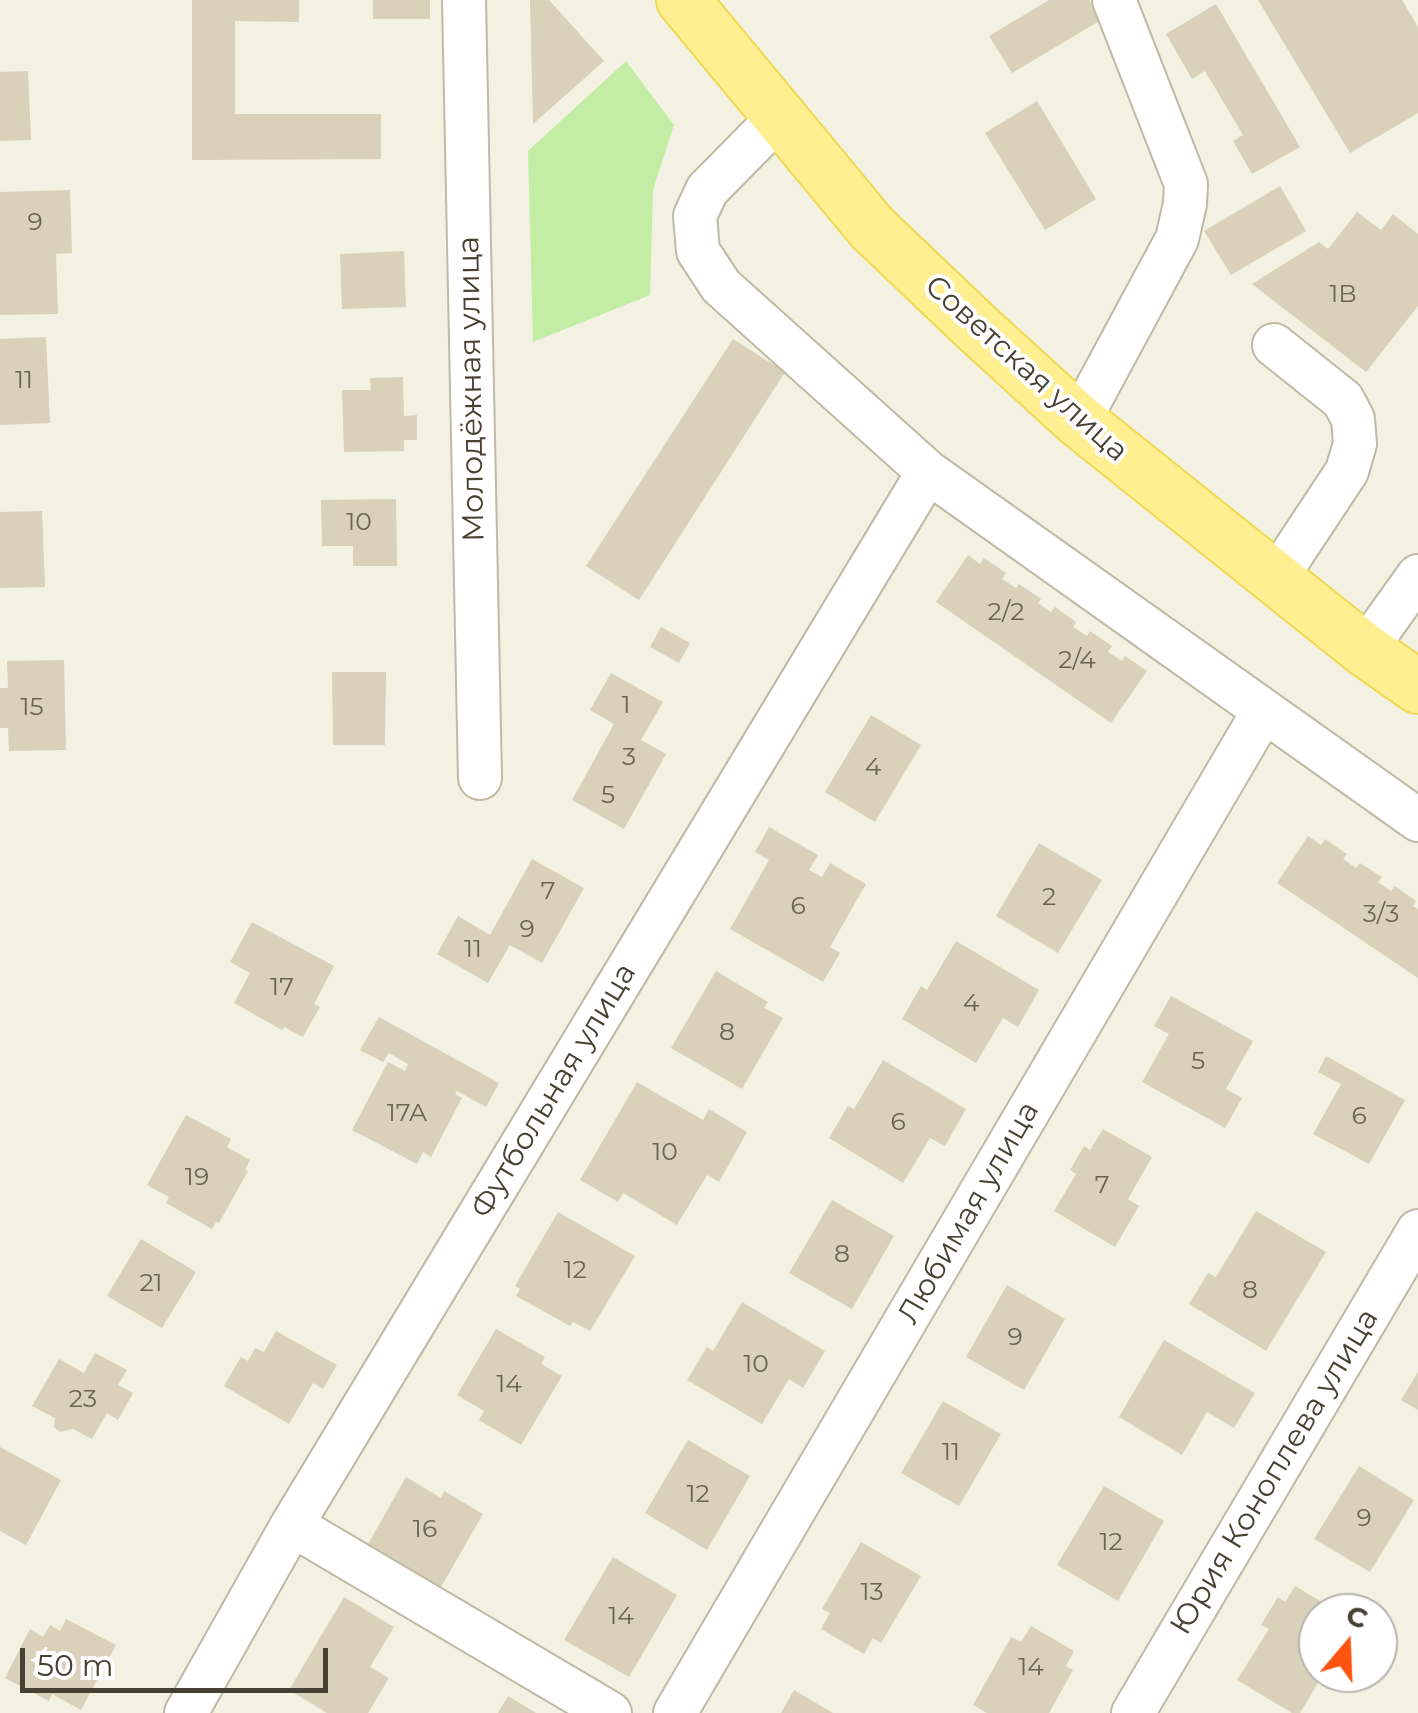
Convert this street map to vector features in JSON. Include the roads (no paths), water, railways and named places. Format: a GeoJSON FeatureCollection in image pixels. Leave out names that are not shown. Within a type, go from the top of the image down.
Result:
{"type":"FeatureCollection","features":[{"type":"Feature","properties":{"kind":"main road","name":"Советская улица"},"geometry":{"type":"LineString","coordinates":[[683,0],[872,228],[1079,421],[1364,650],[1418,687]]}},
{"type":"Feature","properties":{"kind":"street","name":"Молодёжная улица"},"geometry":{"type":"LineString","coordinates":[[464,0],[480,778]]}},
{"type":"Feature","properties":{"kind":"street"},"geometry":{"type":"LineString","coordinates":[[1079,421],[1176,239],[1185,204],[1186,184],[1114,0]]}},
{"type":"Feature","properties":{"kind":"street"},"geometry":{"type":"LineString","coordinates":[[779,117],[708,190],[695,216],[698,251],[721,286],[928,472],[1418,820]]}},
{"type":"Feature","properties":{"kind":"street"},"geometry":{"type":"LineString","coordinates":[[1274,346],[1343,400],[1354,418],[1355,444],[1346,472],[1275,580]]}},
{"type":"Feature","properties":{"kind":"street","name":"Футбольная улица"},"geometry":{"type":"LineString","coordinates":[[186,1713],[292,1526],[928,472]]}},
{"type":"Feature","properties":{"kind":"street"},"geometry":{"type":"LineString","coordinates":[[1364,650],[1418,576]]}},
{"type":"Feature","properties":{"kind":"street"},"geometry":{"type":"LineString","coordinates":[[1364,650],[1418,614]]}},
{"type":"Feature","properties":{"kind":"street","name":"Любимая улица"},"geometry":{"type":"LineString","coordinates":[[675,1713],[1263,712]]}},
{"type":"Feature","properties":{"kind":"street","name":"Юрия Коноплева улица"},"geometry":{"type":"LineString","coordinates":[[1133,1713],[1418,1230]]}},
{"type":"Feature","properties":{"kind":"street"},"geometry":{"type":"LineString","coordinates":[[292,1526],[610,1713]]}}]}
